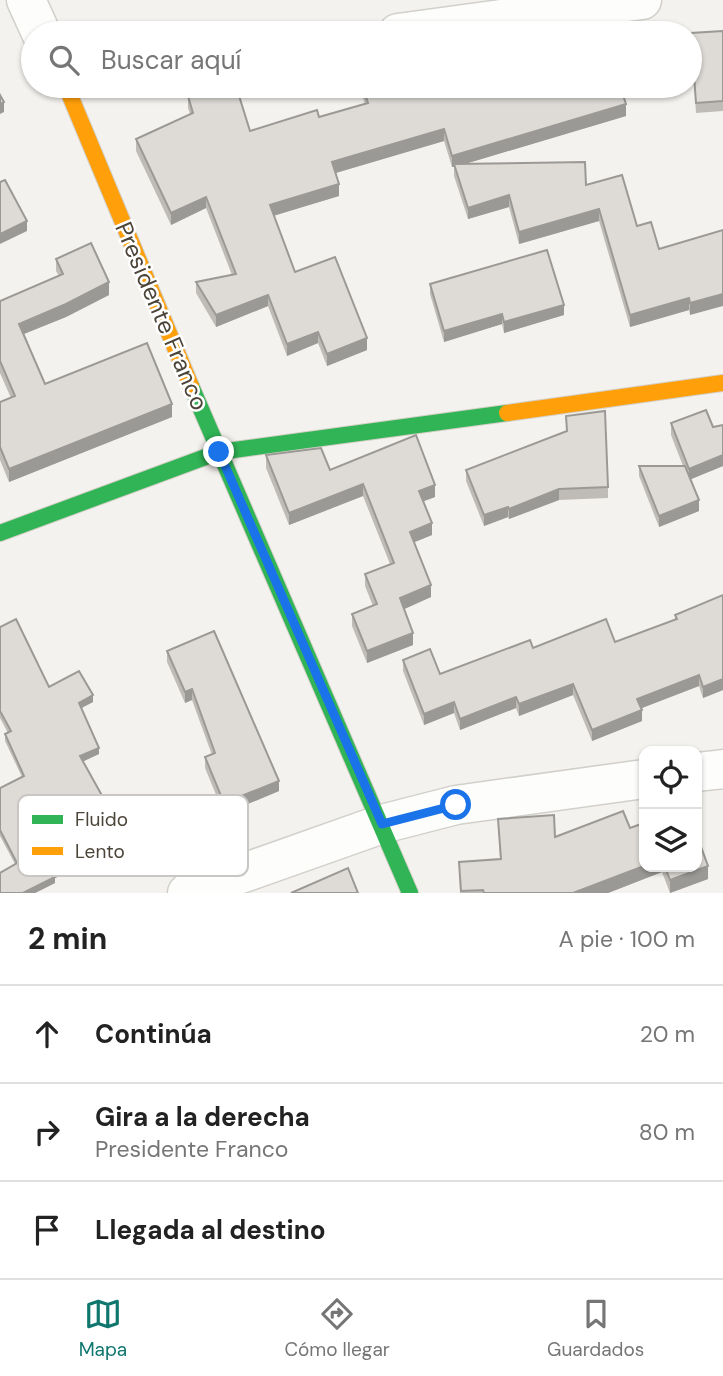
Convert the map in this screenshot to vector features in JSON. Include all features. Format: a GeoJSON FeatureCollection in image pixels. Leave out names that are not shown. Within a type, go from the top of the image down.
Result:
{"type":"FeatureCollection","features":[{"type":"Feature","properties":{"kind":"street"},"geometry":{"type":"LineString","coordinates":[[26,0],[36,21]]}},
{"type":"Feature","properties":{"kind":"street"},"geometry":{"type":"LineString","coordinates":[[487,21],[642,0]]}},
{"type":"Feature","properties":{"kind":"street","name":"Presidente Franco"},"geometry":{"type":"LineString","coordinates":[[71,98],[219,452],[410,893]]}},
{"type":"Feature","properties":{"kind":"street"},"geometry":{"type":"LineString","coordinates":[[0,533],[219,452],[723,383]]}},
{"type":"Feature","properties":{"kind":"street"},"geometry":{"type":"LineString","coordinates":[[702,771],[723,769]]}},
{"type":"Feature","properties":{"kind":"street"},"geometry":{"type":"LineString","coordinates":[[248,871],[382,824],[456,805],[639,780]]}},
{"type":"Feature","properties":{"kind":"street"},"geometry":{"type":"LineString","coordinates":[[187,893],[235,876]]}},
{"type":"Feature","properties":{"kind":"building"},"geometry":{"type":"Polygon","coordinates":[[[723,31],[723,101],[696,103],[696,98],[702,98],[702,32],[723,31]]]}},
{"type":"Feature","properties":{"kind":"building"},"geometry":{"type":"Polygon","coordinates":[[[189,98],[240,98],[250,131],[317,110],[319,117],[368,103],[367,98],[624,98],[626,104],[452,156],[444,129],[332,162],[339,184],[270,205],[295,272],[335,257],[367,338],[327,354],[318,332],[287,344],[268,295],[216,315],[196,282],[236,274],[206,197],[171,213],[136,139],[193,113],[189,98]]]}},
{"type":"Feature","properties":{"kind":"building"},"geometry":{"type":"Polygon","coordinates":[[[585,162],[586,185],[622,175],[637,226],[651,222],[659,249],[723,230],[723,294],[690,303],[689,298],[630,315],[599,209],[519,232],[509,195],[468,208],[454,164],[585,162]]]}},
{"type":"Feature","properties":{"kind":"building"},"geometry":{"type":"Polygon","coordinates":[[[5,180],[27,221],[0,234],[0,182],[5,180]]]}},
{"type":"Feature","properties":{"kind":"building"},"geometry":{"type":"Polygon","coordinates":[[[91,243],[109,282],[19,324],[45,384],[147,343],[172,404],[9,469],[0,447],[0,402],[15,396],[0,361],[0,301],[63,274],[56,259],[91,243]]]}},
{"type":"Feature","properties":{"kind":"building"},"geometry":{"type":"Polygon","coordinates":[[[547,250],[564,305],[504,322],[502,314],[444,331],[430,284],[547,250]]]}},
{"type":"Feature","properties":{"kind":"building"},"geometry":{"type":"Polygon","coordinates":[[[706,410],[713,427],[723,425],[723,455],[689,469],[671,423],[706,410]]]}},
{"type":"Feature","properties":{"kind":"building"},"geometry":{"type":"Polygon","coordinates":[[[605,411],[608,487],[559,489],[509,509],[508,507],[484,515],[466,470],[567,431],[566,416],[605,411]]]}},
{"type":"Feature","properties":{"kind":"building"},"geometry":{"type":"Polygon","coordinates":[[[416,435],[435,485],[419,491],[432,523],[410,532],[431,585],[400,598],[413,633],[367,651],[352,614],[377,604],[365,574],[394,563],[363,484],[289,513],[266,455],[321,448],[330,470],[416,435]]]}},
{"type":"Feature","properties":{"kind":"building"},"geometry":{"type":"Polygon","coordinates":[[[639,466],[685,466],[699,500],[659,516],[639,466]]]}},
{"type":"Feature","properties":{"kind":"building"},"geometry":{"type":"Polygon","coordinates":[[[723,595],[723,679],[703,687],[699,675],[637,699],[642,710],[592,730],[573,684],[519,704],[516,697],[460,719],[454,702],[424,714],[403,660],[430,649],[440,674],[530,640],[533,648],[606,619],[615,642],[677,619],[675,615],[723,595]]]}},
{"type":"Feature","properties":{"kind":"building"},"geometry":{"type":"Polygon","coordinates":[[[16,619],[49,687],[79,671],[93,695],[79,703],[99,748],[80,756],[102,795],[18,795],[18,876],[55,877],[23,893],[0,893],[0,873],[17,863],[0,830],[0,788],[24,776],[5,734],[11,731],[0,711],[0,627],[16,619]]]}},
{"type":"Feature","properties":{"kind":"building"},"geometry":{"type":"Polygon","coordinates":[[[214,631],[279,781],[244,795],[221,795],[205,757],[215,753],[192,689],[185,692],[167,651],[214,631]]]}},
{"type":"Feature","properties":{"kind":"building"},"geometry":{"type":"Polygon","coordinates":[[[623,811],[630,828],[639,825],[639,868],[573,893],[461,891],[459,862],[501,859],[498,819],[554,815],[555,837],[623,811]]]}},
{"type":"Feature","properties":{"kind":"building"},"geometry":{"type":"Polygon","coordinates":[[[702,850],[708,866],[702,868],[702,850]]]}},
{"type":"Feature","properties":{"kind":"building"},"geometry":{"type":"Polygon","coordinates":[[[348,868],[358,893],[291,893],[348,868]]]}},
{"type":"Feature","properties":{"kind":"building"},"geometry":{"type":"Polygon","coordinates":[[[667,872],[692,872],[670,880],[667,872]]]}},
{"type":"Feature","properties":{"kind":"traffic: fast"},"geometry":{"type":"LineString","coordinates":[[191,386],[410,893]]}},
{"type":"Feature","properties":{"kind":"traffic: fast"},"geometry":{"type":"LineString","coordinates":[[0,533],[219,452],[507,413]]}},
{"type":"Feature","properties":{"kind":"traffic: slow"},"geometry":{"type":"LineString","coordinates":[[71,98],[191,386]]}},
{"type":"Feature","properties":{"kind":"traffic: slow"},"geometry":{"type":"LineString","coordinates":[[507,413],[723,383]]}},
{"type":"Feature","properties":{"kind":"route"},"geometry":{"type":"LineString","coordinates":[[219,452],[382,824],[456,805]]}}]}
